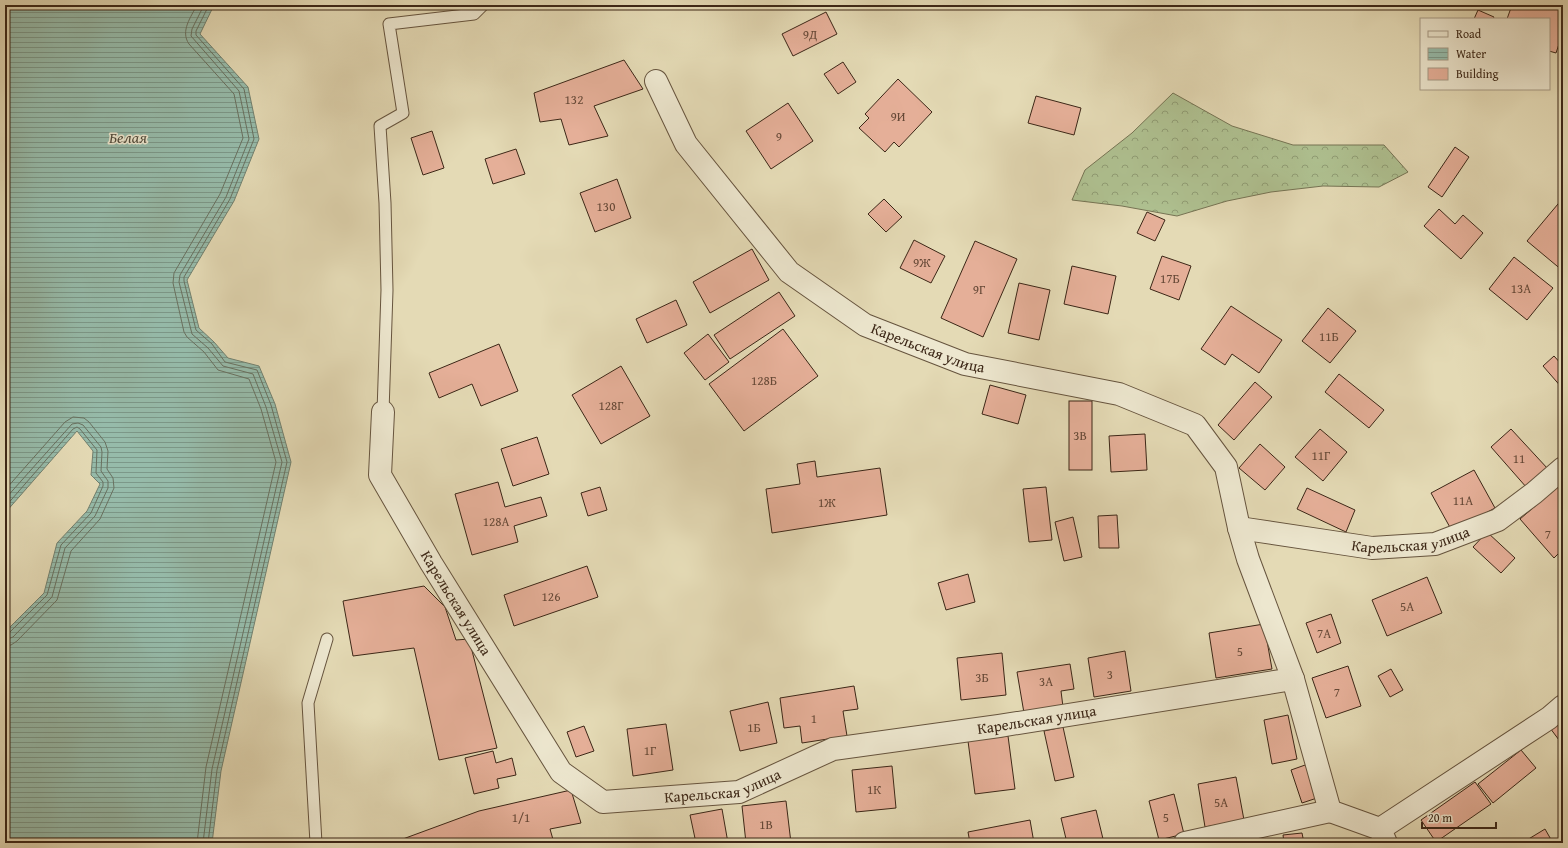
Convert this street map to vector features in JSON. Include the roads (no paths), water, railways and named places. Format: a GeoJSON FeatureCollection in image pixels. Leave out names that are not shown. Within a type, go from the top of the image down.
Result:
{"type":"FeatureCollection","features":[{"type":"Feature","properties":{"kind":"street","name":"Карельская улица"},"geometry":{"type":"LineString","coordinates":[[656,81],[686,144],[789,272],[865,325],[965,364],[1119,394],[1195,425],[1226,467],[1239,528],[1248,559],[1293,679],[1330,811]]}},
{"type":"Feature","properties":{"kind":"street","name":"Карельская улица"},"geometry":{"type":"LineString","coordinates":[[384,412],[380,475],[431,563],[561,772],[603,802],[739,792],[833,749],[999,726],[1293,679]]}},
{"type":"Feature","properties":{"kind":"street","name":"Карельская улица"},"geometry":{"type":"LineString","coordinates":[[1239,528],[1372,548],[1435,544],[1498,520],[1534,493],[1563,468]]}},
{"type":"Feature","properties":{"kind":"street"},"geometry":{"type":"LineString","coordinates":[[1186,843],[1330,811],[1383,836],[1563,706]]}},
{"type":"Feature","properties":{"kind":"lane"},"geometry":{"type":"LineString","coordinates":[[384,412],[387,290],[385,203],[380,126],[403,113],[389,24],[474,14],[483,5]]}},
{"type":"Feature","properties":{"kind":"lane"},"geometry":{"type":"LineString","coordinates":[[316,843],[308,703],[328,639]]}},
{"type":"Feature","properties":{"kind":"water","name":"Белая"},"geometry":{"type":"Polygon","coordinates":[[[5,5],[214,5],[200,34],[248,87],[259,139],[234,201],[187,280],[199,328],[228,358],[259,366],[275,404],[291,462],[221,771],[212,843],[5,843],[5,632],[44,593],[57,543],[87,511],[100,484],[91,475],[93,451],[77,431],[5,513],[5,5]]]}}]}
